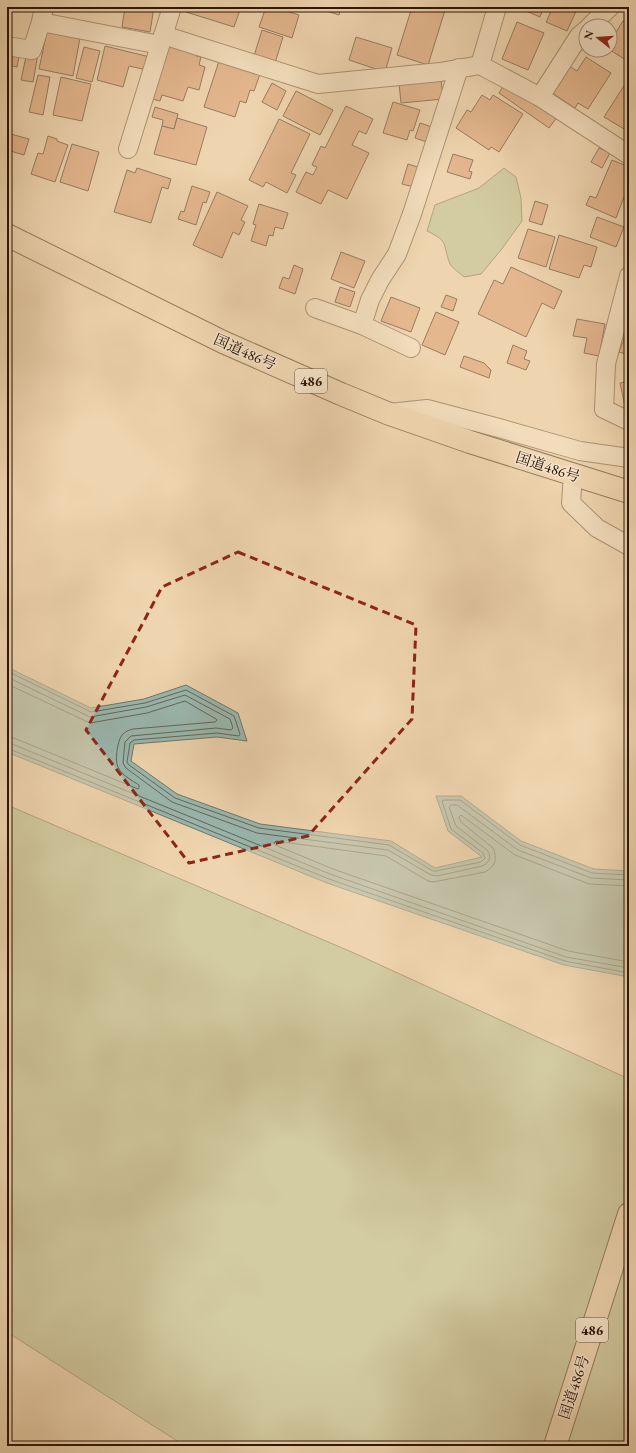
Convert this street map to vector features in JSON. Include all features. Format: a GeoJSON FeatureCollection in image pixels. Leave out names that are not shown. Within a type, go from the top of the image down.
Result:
{"type":"FeatureCollection","features":[{"type":"Feature","properties":{"kind":"highway","name":"国道486号"},"geometry":{"type":"LineString","coordinates":[[7,235],[223,342],[386,413],[470,442],[629,492]]}},
{"type":"Feature","properties":{"kind":"highway","name":"国道486号"},"geometry":{"type":"LineString","coordinates":[[555,1446],[629,1214]]}},
{"type":"Feature","properties":{"kind":"street"},"geometry":{"type":"LineString","coordinates":[[128,149],[172,7]]}},
{"type":"Feature","properties":{"kind":"street"},"geometry":{"type":"LineString","coordinates":[[480,65],[497,7]]}},
{"type":"Feature","properties":{"kind":"street"},"geometry":{"type":"LineString","coordinates":[[598,18],[610,7]]}},
{"type":"Feature","properties":{"kind":"street"},"geometry":{"type":"LineString","coordinates":[[7,46],[32,50],[43,14],[161,40],[318,84],[440,72],[480,65],[540,97],[629,155]]}},
{"type":"Feature","properties":{"kind":"street"},"geometry":{"type":"LineString","coordinates":[[540,97],[578,38]]}},
{"type":"Feature","properties":{"kind":"street"},"geometry":{"type":"LineString","coordinates":[[362,325],[370,300],[380,280],[397,254],[412,214],[459,68]]}},
{"type":"Feature","properties":{"kind":"street"},"geometry":{"type":"LineString","coordinates":[[629,276],[606,364],[604,409],[629,421]]}},
{"type":"Feature","properties":{"kind":"street"},"geometry":{"type":"LineString","coordinates":[[315,308],[362,325],[411,348]]}},
{"type":"Feature","properties":{"kind":"street"},"geometry":{"type":"LineString","coordinates":[[386,413],[427,409],[580,451],[629,458]]}},
{"type":"Feature","properties":{"kind":"street"},"geometry":{"type":"LineString","coordinates":[[574,475],[571,503],[597,528],[629,546]]}},
{"type":"Feature","properties":{"kind":"highlighted area"},"geometry":{"type":"Polygon","coordinates":[[[238,552],[416,625],[412,719],[308,836],[189,863],[86,730],[162,587],[238,552]]]}},
{"type":"Feature","properties":{"kind":"green space"},"geometry":{"type":"Polygon","coordinates":[[[504,168],[516,177],[521,198],[522,221],[481,274],[464,277],[450,264],[442,241],[427,231],[435,205],[479,188],[504,168]]]}},
{"type":"Feature","properties":{"kind":"green space"},"geometry":{"type":"Polygon","coordinates":[[[7,805],[354,953],[629,1079],[629,1446],[185,1446],[7,1332],[7,805]]]}},
{"type":"Feature","properties":{"kind":"water"},"geometry":{"type":"Polygon","coordinates":[[[7,667],[91,708],[144,699],[186,685],[238,713],[247,741],[217,737],[134,744],[131,761],[177,794],[260,824],[391,841],[435,868],[482,857],[448,831],[436,796],[461,796],[521,841],[594,869],[629,871],[629,977],[564,965],[327,883],[7,752],[7,667]]]}},
{"type":"Feature","properties":{"kind":"building"},"geometry":{"type":"Polygon","coordinates":[[[125,7],[154,7],[150,32],[122,27],[125,7]]]}},
{"type":"Feature","properties":{"kind":"building"},"geometry":{"type":"Polygon","coordinates":[[[187,7],[241,7],[234,27],[186,12],[187,7]]]}},
{"type":"Feature","properties":{"kind":"building"},"geometry":{"type":"Polygon","coordinates":[[[266,7],[273,7],[299,15],[292,38],[259,27],[266,7]]]}},
{"type":"Feature","properties":{"kind":"building"},"geometry":{"type":"Polygon","coordinates":[[[314,7],[341,7],[339,15],[314,7]]]}},
{"type":"Feature","properties":{"kind":"building"},"geometry":{"type":"Polygon","coordinates":[[[412,7],[446,7],[428,65],[397,55],[412,7]]]}},
{"type":"Feature","properties":{"kind":"building"},"geometry":{"type":"Polygon","coordinates":[[[517,7],[544,7],[540,17],[517,7]]]}},
{"type":"Feature","properties":{"kind":"building"},"geometry":{"type":"Polygon","coordinates":[[[553,7],[578,7],[567,31],[546,22],[553,7]]]}},
{"type":"Feature","properties":{"kind":"building"},"geometry":{"type":"Polygon","coordinates":[[[623,21],[629,25],[629,62],[618,55],[618,29],[623,21]]]}},
{"type":"Feature","properties":{"kind":"building"},"geometry":{"type":"Polygon","coordinates":[[[517,22],[544,33],[528,70],[502,59],[517,22]]]}},
{"type":"Feature","properties":{"kind":"building"},"geometry":{"type":"Polygon","coordinates":[[[262,30],[283,37],[275,63],[254,56],[262,30]]]}},
{"type":"Feature","properties":{"kind":"building"},"geometry":{"type":"Polygon","coordinates":[[[47,31],[80,38],[73,76],[39,69],[47,31]]]}},
{"type":"Feature","properties":{"kind":"building"},"geometry":{"type":"Polygon","coordinates":[[[356,37],[392,48],[385,72],[349,60],[356,37]]]}},
{"type":"Feature","properties":{"kind":"building"},"geometry":{"type":"Polygon","coordinates":[[[169,44],[197,52],[196,56],[201,57],[199,65],[205,67],[199,90],[188,87],[183,101],[162,95],[160,101],[152,99],[169,44]]]}},
{"type":"Feature","properties":{"kind":"building"},"geometry":{"type":"Polygon","coordinates":[[[105,46],[150,57],[147,70],[129,66],[123,87],[97,80],[105,46]]]}},
{"type":"Feature","properties":{"kind":"building"},"geometry":{"type":"Polygon","coordinates":[[[84,47],[100,51],[92,82],[76,78],[84,47]]]}},
{"type":"Feature","properties":{"kind":"building"},"geometry":{"type":"Polygon","coordinates":[[[7,49],[20,51],[17,67],[7,65],[7,49]]]}},
{"type":"Feature","properties":{"kind":"building"},"geometry":{"type":"Polygon","coordinates":[[[27,52],[38,54],[33,82],[21,80],[27,52]]]}},
{"type":"Feature","properties":{"kind":"building"},"geometry":{"type":"Polygon","coordinates":[[[585,58],[588,58],[611,73],[588,109],[578,103],[575,108],[552,93],[569,66],[577,71],[585,58]]]}},
{"type":"Feature","properties":{"kind":"building"},"geometry":{"type":"Polygon","coordinates":[[[219,61],[260,74],[254,91],[250,90],[246,103],[240,101],[235,117],[204,107],[219,61]]]}},
{"type":"Feature","properties":{"kind":"building"},"geometry":{"type":"Polygon","coordinates":[[[38,75],[50,77],[43,115],[29,112],[38,75]]]}},
{"type":"Feature","properties":{"kind":"building"},"geometry":{"type":"Polygon","coordinates":[[[61,77],[91,84],[82,121],[53,115],[61,77]]]}},
{"type":"Feature","properties":{"kind":"building"},"geometry":{"type":"Polygon","coordinates":[[[629,78],[629,132],[604,117],[629,78]]]}},
{"type":"Feature","properties":{"kind":"building"},"geometry":{"type":"Polygon","coordinates":[[[441,79],[443,99],[401,103],[399,83],[441,79]]]}},
{"type":"Feature","properties":{"kind":"building"},"geometry":{"type":"Polygon","coordinates":[[[272,83],[286,91],[277,110],[262,102],[272,83]]]}},
{"type":"Feature","properties":{"kind":"building"},"geometry":{"type":"Polygon","coordinates":[[[504,85],[558,116],[549,128],[499,93],[504,85]]]}},
{"type":"Feature","properties":{"kind":"building"},"geometry":{"type":"Polygon","coordinates":[[[296,91],[333,110],[320,135],[283,116],[296,91]]]}},
{"type":"Feature","properties":{"kind":"building"},"geometry":{"type":"Polygon","coordinates":[[[482,95],[490,100],[493,95],[523,114],[499,152],[491,147],[489,150],[456,128],[467,110],[471,112],[482,95]]]}},
{"type":"Feature","properties":{"kind":"building"},"geometry":{"type":"Polygon","coordinates":[[[393,102],[420,110],[413,131],[410,130],[407,140],[383,133],[393,102]]]}},
{"type":"Feature","properties":{"kind":"building"},"geometry":{"type":"Polygon","coordinates":[[[346,106],[373,119],[366,134],[359,131],[352,145],[369,153],[347,199],[328,190],[321,204],[296,192],[306,172],[313,175],[317,167],[312,165],[321,146],[325,148],[346,106]]]}},
{"type":"Feature","properties":{"kind":"building"},"geometry":{"type":"Polygon","coordinates":[[[155,107],[178,114],[174,129],[162,126],[163,120],[152,117],[155,107]]]}},
{"type":"Feature","properties":{"kind":"building"},"geometry":{"type":"Polygon","coordinates":[[[177,118],[207,127],[196,165],[154,154],[162,126],[174,129],[177,118]]]}},
{"type":"Feature","properties":{"kind":"building"},"geometry":{"type":"Polygon","coordinates":[[[279,119],[310,134],[291,173],[296,175],[287,193],[266,182],[263,187],[249,180],[279,119]]]}},
{"type":"Feature","properties":{"kind":"building"},"geometry":{"type":"Polygon","coordinates":[[[420,123],[435,128],[430,143],[415,138],[420,123]]]}},
{"type":"Feature","properties":{"kind":"building"},"geometry":{"type":"Polygon","coordinates":[[[7,133],[29,139],[24,155],[7,150],[7,133]]]}},
{"type":"Feature","properties":{"kind":"building"},"geometry":{"type":"Polygon","coordinates":[[[48,136],[68,145],[55,182],[31,174],[38,153],[43,154],[48,136]]]}},
{"type":"Feature","properties":{"kind":"building"},"geometry":{"type":"Polygon","coordinates":[[[72,144],[99,152],[88,191],[60,182],[72,144]]]}},
{"type":"Feature","properties":{"kind":"building"},"geometry":{"type":"Polygon","coordinates":[[[599,148],[610,153],[602,168],[591,162],[599,148]]]}},
{"type":"Feature","properties":{"kind":"building"},"geometry":{"type":"Polygon","coordinates":[[[453,154],[473,160],[469,171],[472,172],[470,179],[447,172],[453,154]]]}},
{"type":"Feature","properties":{"kind":"building"},"geometry":{"type":"Polygon","coordinates":[[[612,160],[629,167],[629,199],[624,197],[616,218],[586,205],[590,196],[596,198],[612,160]]]}},
{"type":"Feature","properties":{"kind":"building"},"geometry":{"type":"Polygon","coordinates":[[[408,164],[424,169],[418,188],[402,184],[408,164]]]}},
{"type":"Feature","properties":{"kind":"building"},"geometry":{"type":"Polygon","coordinates":[[[137,168],[171,179],[168,189],[162,187],[151,223],[114,212],[127,170],[135,173],[137,168]]]}},
{"type":"Feature","properties":{"kind":"building"},"geometry":{"type":"Polygon","coordinates":[[[192,186],[210,192],[206,203],[203,202],[196,225],[178,219],[181,211],[184,212],[192,186]]]}},
{"type":"Feature","properties":{"kind":"building"},"geometry":{"type":"Polygon","coordinates":[[[217,192],[248,206],[241,220],[245,222],[239,235],[233,232],[222,258],[193,245],[217,192]]]}},
{"type":"Feature","properties":{"kind":"building"},"geometry":{"type":"Polygon","coordinates":[[[535,201],[548,205],[542,225],[529,221],[535,201]]]}},
{"type":"Feature","properties":{"kind":"building"},"geometry":{"type":"Polygon","coordinates":[[[259,204],[288,213],[283,229],[275,227],[273,236],[269,235],[266,246],[251,241],[256,225],[253,224],[259,204]]]}},
{"type":"Feature","properties":{"kind":"building"},"geometry":{"type":"Polygon","coordinates":[[[597,217],[624,227],[616,247],[590,237],[597,217]]]}},
{"type":"Feature","properties":{"kind":"building"},"geometry":{"type":"Polygon","coordinates":[[[528,229],[555,237],[546,267],[518,258],[528,229]]]}},
{"type":"Feature","properties":{"kind":"building"},"geometry":{"type":"Polygon","coordinates":[[[559,235],[597,247],[591,267],[584,265],[579,278],[549,269],[559,235]]]}},
{"type":"Feature","properties":{"kind":"building"},"geometry":{"type":"Polygon","coordinates":[[[341,252],[365,261],[354,288],[331,279],[341,252]]]}},
{"type":"Feature","properties":{"kind":"building"},"geometry":{"type":"Polygon","coordinates":[[[294,265],[303,269],[295,294],[279,288],[283,277],[289,279],[294,265]]]}},
{"type":"Feature","properties":{"kind":"building"},"geometry":{"type":"Polygon","coordinates":[[[511,267],[562,291],[554,309],[542,303],[526,337],[478,314],[494,280],[503,284],[511,267]]]}},
{"type":"Feature","properties":{"kind":"building"},"geometry":{"type":"Polygon","coordinates":[[[340,287],[355,292],[350,307],[335,302],[340,287]]]}},
{"type":"Feature","properties":{"kind":"building"},"geometry":{"type":"Polygon","coordinates":[[[446,295],[457,299],[453,311],[441,307],[446,295]]]}},
{"type":"Feature","properties":{"kind":"building"},"geometry":{"type":"Polygon","coordinates":[[[391,297],[420,308],[411,332],[381,321],[391,297]]]}},
{"type":"Feature","properties":{"kind":"building"},"geometry":{"type":"Polygon","coordinates":[[[436,312],[459,322],[445,355],[422,345],[436,312]]]}},
{"type":"Feature","properties":{"kind":"building"},"geometry":{"type":"Polygon","coordinates":[[[627,314],[629,314],[629,355],[619,352],[624,339],[619,338],[627,314]]]}},
{"type":"Feature","properties":{"kind":"building"},"geometry":{"type":"Polygon","coordinates":[[[577,319],[605,324],[599,356],[584,353],[587,338],[573,336],[577,319]]]}},
{"type":"Feature","properties":{"kind":"building"},"geometry":{"type":"Polygon","coordinates":[[[513,345],[527,351],[524,359],[530,361],[526,370],[507,363],[513,345]]]}},
{"type":"Feature","properties":{"kind":"building"},"geometry":{"type":"Polygon","coordinates":[[[464,356],[484,363],[491,370],[489,378],[460,367],[464,356]]]}},
{"type":"Feature","properties":{"kind":"building"},"geometry":{"type":"Polygon","coordinates":[[[629,381],[629,405],[625,406],[620,383],[629,381]]]}}]}
